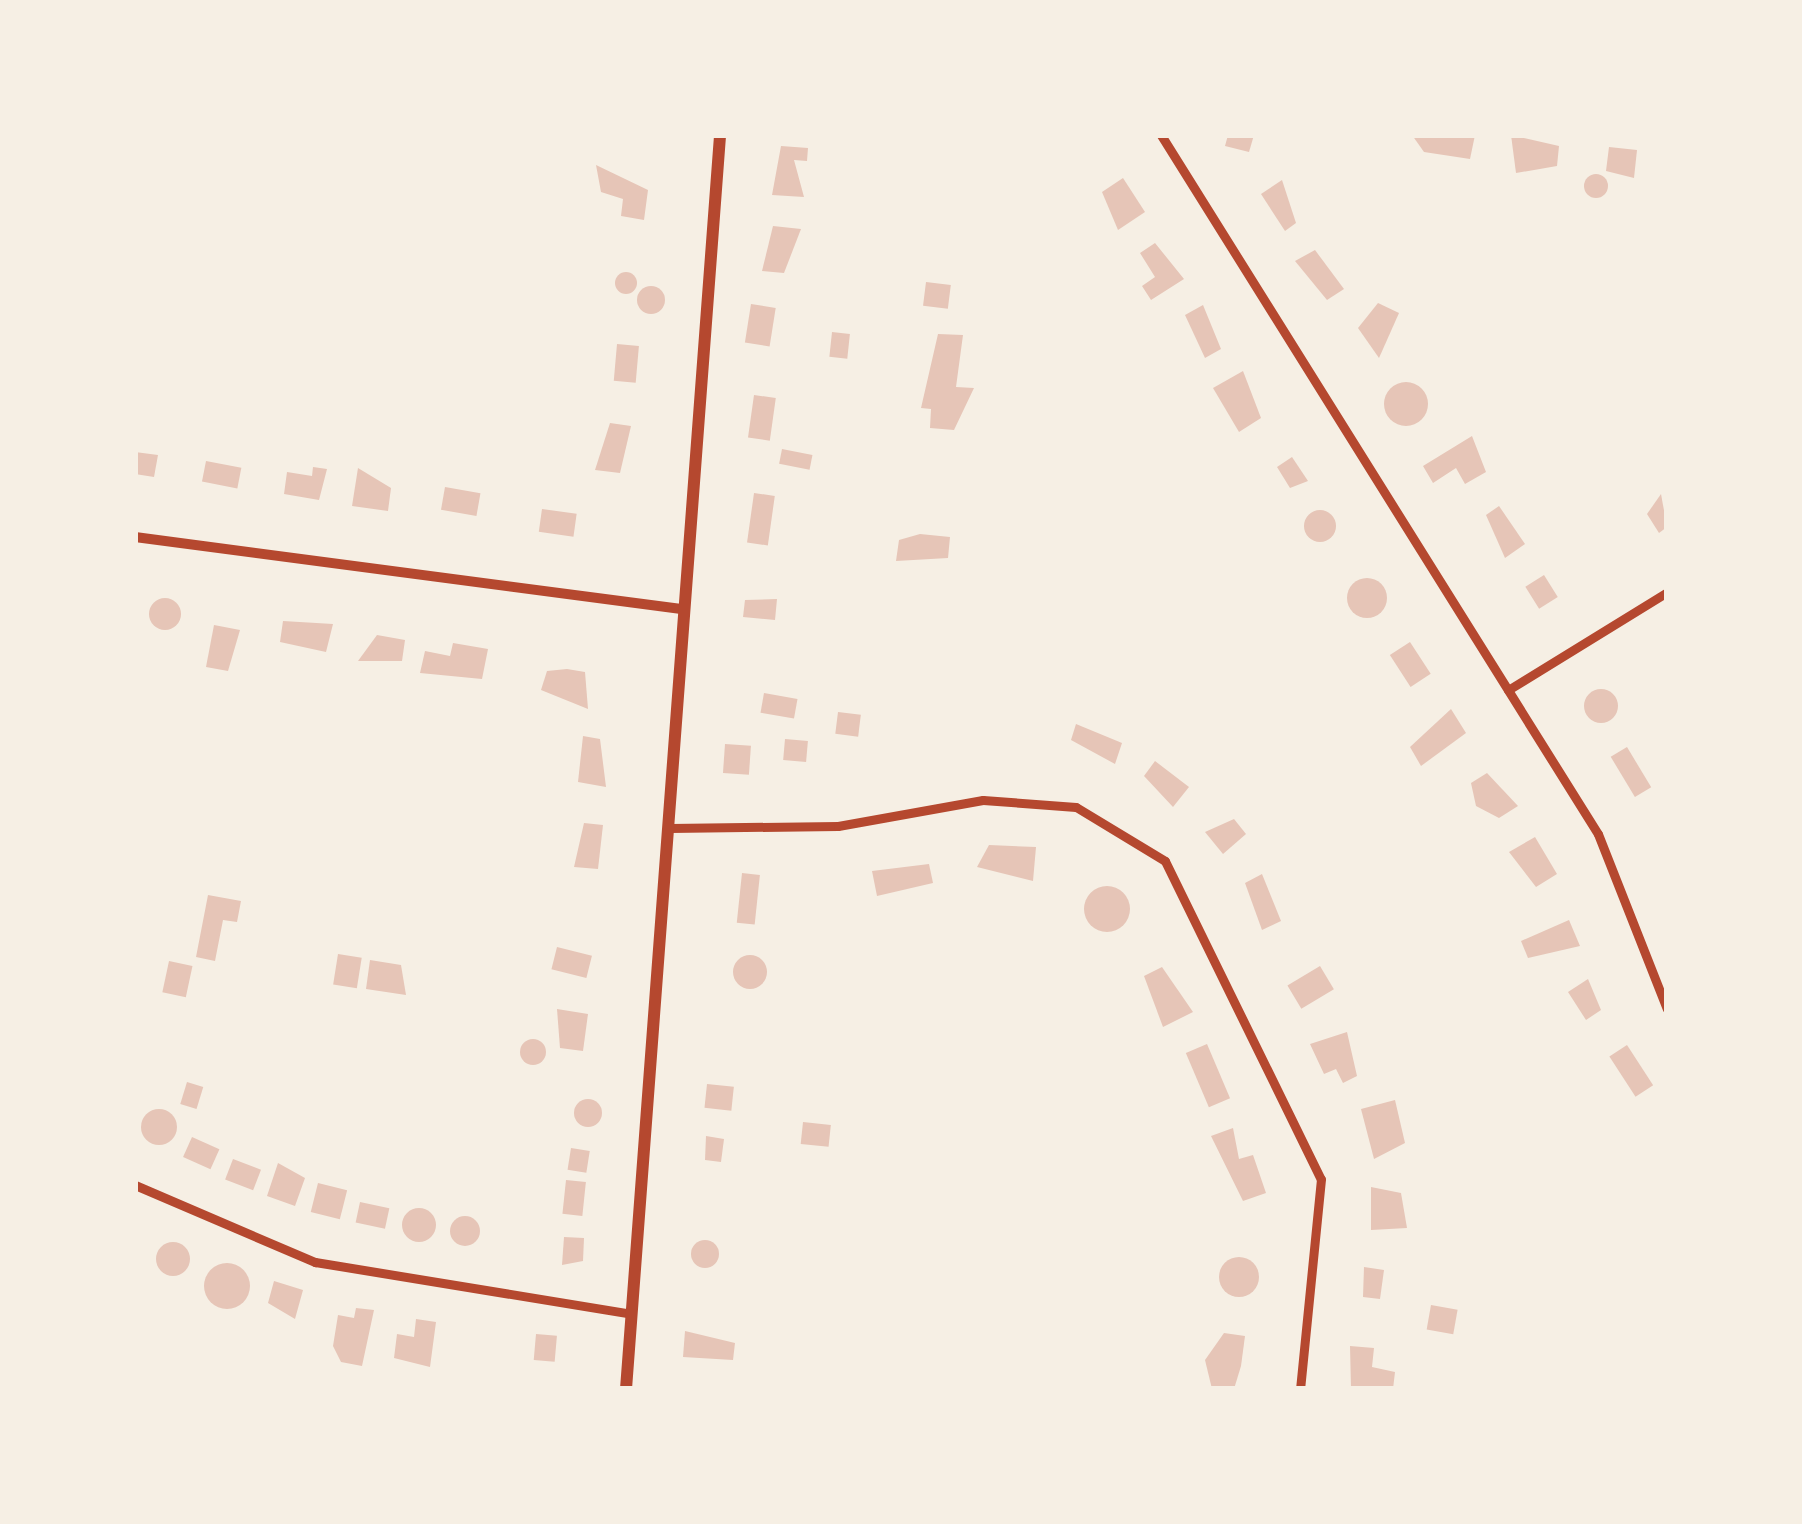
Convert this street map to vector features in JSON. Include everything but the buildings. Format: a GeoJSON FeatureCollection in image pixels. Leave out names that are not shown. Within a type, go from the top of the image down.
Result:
{"type":"FeatureCollection","features":[{"type":"Feature","properties":{"kind":"main road"},"geometry":{"type":"LineString","coordinates":[[626,1389],[720,135]]}},
{"type":"Feature","properties":{"kind":"street"},"geometry":{"type":"LineString","coordinates":[[1161,135],[1598,834],[1667,1009]]}},
{"type":"Feature","properties":{"kind":"street"},"geometry":{"type":"LineString","coordinates":[[135,537],[681,608]]}},
{"type":"Feature","properties":{"kind":"street"},"geometry":{"type":"LineString","coordinates":[[1508,690],[1667,592]]}},
{"type":"Feature","properties":{"kind":"street"},"geometry":{"type":"LineString","coordinates":[[670,828],[838,826],[983,800],[1076,807],[1165,861],[1321,1179],[1300,1389]]}},
{"type":"Feature","properties":{"kind":"street"},"geometry":{"type":"LineString","coordinates":[[135,1186],[315,1262],[632,1314]]}}]}
